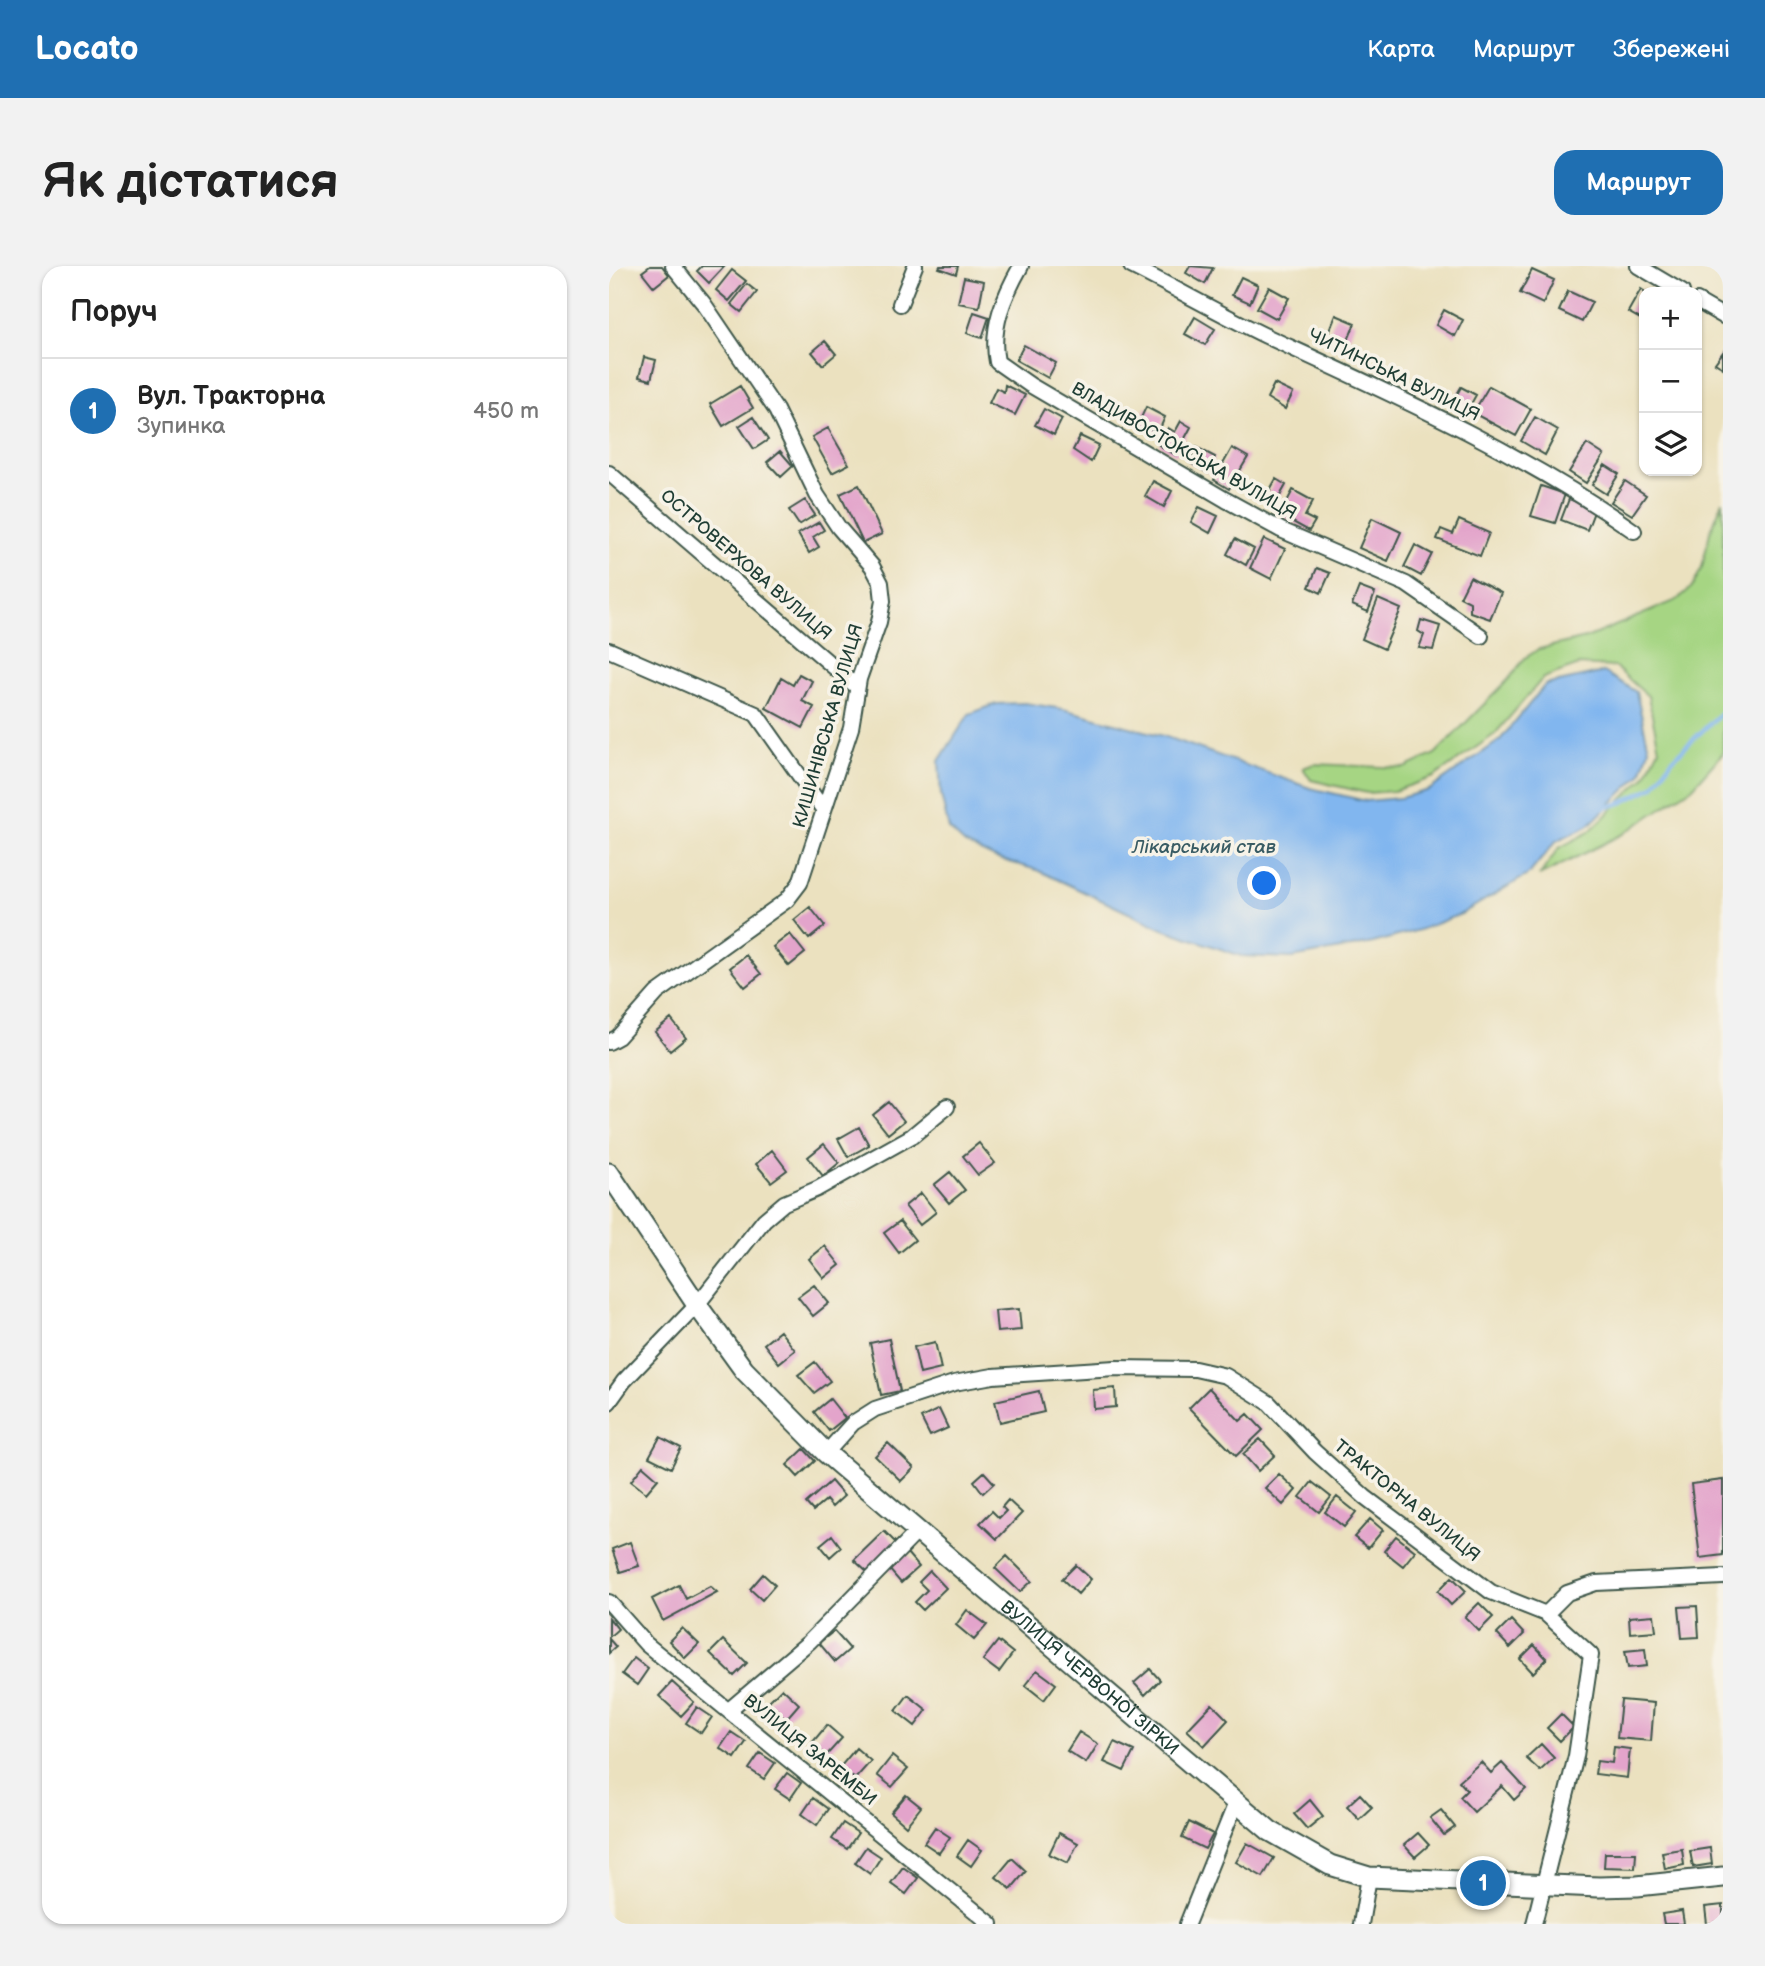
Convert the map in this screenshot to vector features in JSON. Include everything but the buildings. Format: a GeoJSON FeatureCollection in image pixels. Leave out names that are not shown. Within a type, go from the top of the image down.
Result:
{"type":"FeatureCollection","features":[{"type":"Feature","properties":{"kind":"street","name":"КИШИНІВСЬКА ВУЛИЦЯ"},"geometry":{"type":"LineString","coordinates":[[609,1042],[618,1037],[657,993],[787,900],[800,883],[851,728],[857,687],[879,622],[883,601],[881,583],[872,566],[839,528],[817,495],[776,410],[704,304],[673,266]]}},
{"type":"Feature","properties":{"kind":"street"},"geometry":{"type":"LineString","coordinates":[[900,304],[915,266]]}},
{"type":"Feature","properties":{"kind":"street","name":"ВЛАДИВОСТОКСЬКА ВУЛИЦЯ"},"geometry":{"type":"LineString","coordinates":[[1021,266],[1004,296],[993,343],[997,362],[1042,393],[1281,530],[1406,584],[1481,636]]}},
{"type":"Feature","properties":{"kind":"street","name":"ЧИТИНСЬКА ВУЛИЦЯ"},"geometry":{"type":"LineString","coordinates":[[1131,266],[1265,335],[1377,386],[1501,449],[1576,490],[1634,531]]}},
{"type":"Feature","properties":{"kind":"street"},"geometry":{"type":"LineString","coordinates":[[1638,266],[1674,287]]}},
{"type":"Feature","properties":{"kind":"street"},"geometry":{"type":"LineString","coordinates":[[1702,304],[1723,316]]}},
{"type":"Feature","properties":{"kind":"street","name":"ОСТРОВЕРХОВА ВУЛИЦЯ"},"geometry":{"type":"LineString","coordinates":[[609,473],[857,687]]}},
{"type":"Feature","properties":{"kind":"street"},"geometry":{"type":"LineString","coordinates":[[609,650],[756,714],[823,809]]}},
{"type":"Feature","properties":{"kind":"street"},"geometry":{"type":"LineString","coordinates":[[609,1402],[624,1381],[697,1306],[764,1220],[783,1203],[817,1189],[912,1136],[947,1107]]}},
{"type":"Feature","properties":{"kind":"street","name":"ВУЛИЦЯ ЧЕРВОНОЇ ЗІРКИ"},"geometry":{"type":"LineString","coordinates":[[609,1173],[697,1306],[744,1370],[826,1453],[1235,1805],[1299,1850],[1349,1872],[1369,1877],[1542,1885],[1637,1886],[1723,1877]]}},
{"type":"Feature","properties":{"kind":"street","name":"ТРАКТОРНА ВУЛИЦЯ"},"geometry":{"type":"LineString","coordinates":[[826,1453],[853,1423],[875,1409],[954,1383],[993,1376],[1115,1368],[1205,1371],[1226,1376],[1269,1403],[1315,1452],[1365,1497],[1491,1592],[1546,1614],[1591,1655],[1576,1756],[1534,1924]]}},
{"type":"Feature","properties":{"kind":"street"},"geometry":{"type":"LineString","coordinates":[[730,1709],[809,1642],[918,1531]]}},
{"type":"Feature","properties":{"kind":"street"},"geometry":{"type":"LineString","coordinates":[[1546,1614],[1558,1599],[1580,1587],[1723,1577]]}},
{"type":"Feature","properties":{"kind":"street","name":"ВУЛИЦЯ ЗАРЕМБИ"},"geometry":{"type":"LineString","coordinates":[[609,1602],[646,1644],[730,1709],[991,1924]]}},
{"type":"Feature","properties":{"kind":"street"},"geometry":{"type":"LineString","coordinates":[[1187,1924],[1235,1805]]}},
{"type":"Feature","properties":{"kind":"street"},"geometry":{"type":"LineString","coordinates":[[1361,1924],[1369,1877]]}},
{"type":"Feature","properties":{"kind":"green space"},"geometry":{"type":"Polygon","coordinates":[[[1723,501],[1723,753],[1693,787],[1623,834],[1539,876],[1559,848],[1589,832],[1645,777],[1659,749],[1648,696],[1615,667],[1579,665],[1543,678],[1495,734],[1434,777],[1394,791],[1367,793],[1311,780],[1303,768],[1314,764],[1405,768],[1435,754],[1508,680],[1525,658],[1539,649],[1586,638],[1677,600],[1693,586],[1702,567],[1710,532],[1723,501]]]}},
{"type":"Feature","properties":{"kind":"water","name":"Лікарський став"},"geometry":{"type":"Polygon","coordinates":[[[1604,672],[1636,692],[1649,749],[1641,774],[1588,826],[1556,841],[1529,874],[1461,914],[1373,943],[1292,958],[1241,956],[1163,929],[1037,870],[995,858],[965,844],[949,829],[941,795],[939,761],[969,714],[996,704],[1025,703],[1063,709],[1167,737],[1310,788],[1366,801],[1400,798],[1429,790],[1500,740],[1545,685],[1604,672]]]}},
{"type":"Feature","properties":{"kind":"waterway"},"geometry":{"type":"LineString","coordinates":[[1601,809],[1621,803],[1653,787],[1672,760],[1723,711]]}},
{"type":"Feature","properties":{"kind":"place","name":"Вул. Тракторна"},"geometry":{"type":"Point","coordinates":[1483,1883]}}]}
